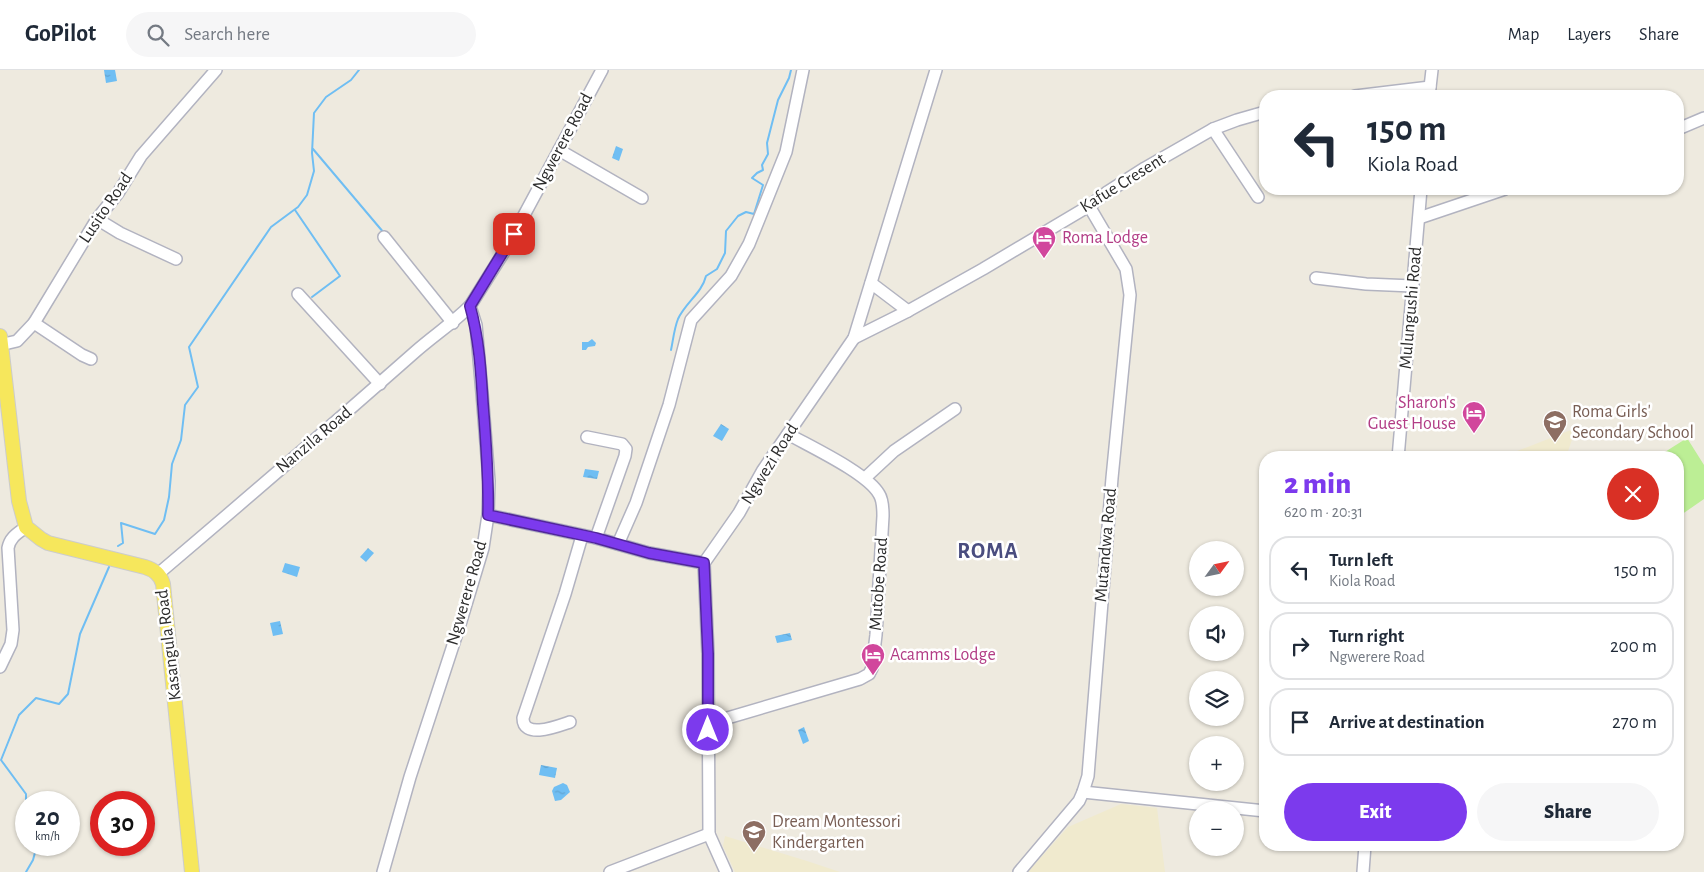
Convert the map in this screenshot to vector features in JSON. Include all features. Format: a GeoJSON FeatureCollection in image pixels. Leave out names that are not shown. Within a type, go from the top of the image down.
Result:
{"type":"FeatureCollection","features":[{"type":"Feature","properties":{"kind":"main road"},"geometry":{"type":"LineString","coordinates":[[0,342],[19,501],[26,527]]}},
{"type":"Feature","properties":{"kind":"main road","name":"Kasangula Road"},"geometry":{"type":"LineString","coordinates":[[26,527],[48,542],[145,567],[158,574],[163,584],[192,872]]}},
{"type":"Feature","properties":{"kind":"street","name":"Lusito Road"},"geometry":{"type":"LineString","coordinates":[[0,342],[17,341],[34,323],[97,219],[118,193],[131,170],[156,137],[216,70]]}},
{"type":"Feature","properties":{"kind":"street","name":"Ngwerere Road"},"geometry":{"type":"LineString","coordinates":[[383,872],[413,768],[483,548],[488,515],[489,481],[476,325],[470,306],[507,247],[602,70]]}},
{"type":"Feature","properties":{"kind":"street"},"geometry":{"type":"LineString","coordinates":[[618,544],[636,503],[669,405],[691,320],[731,276],[749,244],[786,152],[803,70]]}},
{"type":"Feature","properties":{"kind":"street","name":"Ngwezi Road"},"geometry":{"type":"LineString","coordinates":[[704,563],[739,513],[763,470],[854,338],[936,70]]}},
{"type":"Feature","properties":{"kind":"street"},"geometry":{"type":"LineString","coordinates":[[1430,90],[1432,70]]}},
{"type":"Feature","properties":{"kind":"street","name":"Kafue Cresent"},"geometry":{"type":"LineString","coordinates":[[854,338],[908,311],[1089,206],[1128,179],[1214,129],[1259,114]]}},
{"type":"Feature","properties":{"kind":"street"},"geometry":{"type":"LineString","coordinates":[[1684,126],[1704,118]]}},
{"type":"Feature","properties":{"kind":"street"},"geometry":{"type":"LineString","coordinates":[[1214,129],[1258,197]]}},
{"type":"Feature","properties":{"kind":"street"},"geometry":{"type":"LineString","coordinates":[[559,150],[642,198]]}},
{"type":"Feature","properties":{"kind":"street","name":"Mulungushi Road"},"geometry":{"type":"LineString","coordinates":[[1399,451],[1421,195]]}},
{"type":"Feature","properties":{"kind":"street"},"geometry":{"type":"LineString","coordinates":[[1419,218],[1487,195]]}},
{"type":"Feature","properties":{"kind":"street","name":"Mutandwa Road"},"geometry":{"type":"LineString","coordinates":[[1019,872],[1079,801],[1088,776],[1112,478],[1130,295],[1126,269],[1089,206]]}},
{"type":"Feature","properties":{"kind":"street"},"geometry":{"type":"LineString","coordinates":[[97,219],[120,233],[176,259]]}},
{"type":"Feature","properties":{"kind":"street"},"geometry":{"type":"LineString","coordinates":[[384,237],[453,323]]}},
{"type":"Feature","properties":{"kind":"street"},"geometry":{"type":"LineString","coordinates":[[1316,278],[1366,284],[1413,286]]}},
{"type":"Feature","properties":{"kind":"street"},"geometry":{"type":"LineString","coordinates":[[871,283],[908,311]]}},
{"type":"Feature","properties":{"kind":"street"},"geometry":{"type":"LineString","coordinates":[[298,294],[380,384]]}},
{"type":"Feature","properties":{"kind":"street","name":"Nanzila Road"},"geometry":{"type":"LineString","coordinates":[[158,574],[416,351],[453,323],[470,306]]}},
{"type":"Feature","properties":{"kind":"street"},"geometry":{"type":"LineString","coordinates":[[34,323],[91,359]]}},
{"type":"Feature","properties":{"kind":"street"},"geometry":{"type":"LineString","coordinates":[[865,478],[894,451],[955,408]]}},
{"type":"Feature","properties":{"kind":"street","name":"Mutobe Road"},"geometry":{"type":"LineString","coordinates":[[707,724],[860,679],[868,674],[872,668],[876,635],[883,506],[879,494],[865,478],[788,434]]}},
{"type":"Feature","properties":{"kind":"street"},"geometry":{"type":"LineString","coordinates":[[587,437],[622,444],[626,450],[626,456],[596,538]]}},
{"type":"Feature","properties":{"kind":"street"},"geometry":{"type":"LineString","coordinates":[[488,515],[596,538],[649,553],[704,563],[708,654],[709,834],[726,872]]}},
{"type":"Feature","properties":{"kind":"street"},"geometry":{"type":"LineString","coordinates":[[0,667],[11,644],[9,542],[26,527]]}},
{"type":"Feature","properties":{"kind":"street"},"geometry":{"type":"LineString","coordinates":[[570,722],[540,730],[530,730],[523,723],[523,718],[565,594],[582,536]]}},
{"type":"Feature","properties":{"kind":"street"},"geometry":{"type":"LineString","coordinates":[[1083,792],[1259,810]]}},
{"type":"Feature","properties":{"kind":"street"},"geometry":{"type":"LineString","coordinates":[[610,872],[709,834]]}},
{"type":"Feature","properties":{"kind":"street"},"geometry":{"type":"LineString","coordinates":[[1362,872],[1364,851]]}},
{"type":"Feature","properties":{"kind":"shaded area"},"geometry":{"type":"Polygon","coordinates":[[[1576,428],[1568,451],[1517,451],[1576,428]]]}},
{"type":"Feature","properties":{"kind":"shaded area"},"geometry":{"type":"Polygon","coordinates":[[[1121,804],[1157,808],[1165,872],[1028,872],[1068,827],[1121,804]]]}},
{"type":"Feature","properties":{"kind":"shaded area","name":"Dream Montessori Kindergarten"},"geometry":{"type":"Polygon","coordinates":[[[725,836],[840,872],[735,872],[723,846],[725,836]]]}},
{"type":"Feature","properties":{"kind":"green space"},"geometry":{"type":"Polygon","coordinates":[[[1687,438],[1704,465],[1704,499],[1684,513],[1684,451],[1666,451],[1687,438]]]}},
{"type":"Feature","properties":{"kind":"water"},"geometry":{"type":"Polygon","coordinates":[[[104,70],[115,70],[117,81],[106,83],[104,70]]]}},
{"type":"Feature","properties":{"kind":"water"},"geometry":{"type":"Polygon","coordinates":[[[616,146],[623,149],[619,161],[612,158],[616,146]]]}},
{"type":"Feature","properties":{"kind":"water"},"geometry":{"type":"Polygon","coordinates":[[[592,339],[596,343],[595,346],[582,350],[582,342],[588,342],[592,339]]]}},
{"type":"Feature","properties":{"kind":"water"},"geometry":{"type":"Polygon","coordinates":[[[721,424],[729,429],[722,441],[713,436],[721,424]]]}},
{"type":"Feature","properties":{"kind":"water"},"geometry":{"type":"Polygon","coordinates":[[[585,469],[599,471],[597,479],[583,477],[585,469]]]}},
{"type":"Feature","properties":{"kind":"water"},"geometry":{"type":"Polygon","coordinates":[[[368,548],[374,553],[366,562],[360,557],[368,548]]]}},
{"type":"Feature","properties":{"kind":"water"},"geometry":{"type":"Polygon","coordinates":[[[285,563],[300,567],[297,577],[282,572],[285,563]]]}},
{"type":"Feature","properties":{"kind":"water"},"geometry":{"type":"Polygon","coordinates":[[[280,621],[283,634],[273,636],[270,623],[280,621]]]}},
{"type":"Feature","properties":{"kind":"water"},"geometry":{"type":"Polygon","coordinates":[[[790,633],[792,640],[777,643],[775,636],[790,633]]]}},
{"type":"Feature","properties":{"kind":"water"},"geometry":{"type":"Polygon","coordinates":[[[804,727],[809,741],[803,744],[798,730],[804,727]]]}},
{"type":"Feature","properties":{"kind":"water"},"geometry":{"type":"Polygon","coordinates":[[[541,765],[557,768],[555,778],[539,775],[541,765]]]}},
{"type":"Feature","properties":{"kind":"water"},"geometry":{"type":"Polygon","coordinates":[[[563,783],[567,785],[570,792],[561,800],[555,801],[552,791],[554,787],[563,783]]]}},
{"type":"Feature","properties":{"kind":"waterway"},"geometry":{"type":"LineString","coordinates":[[118,546],[123,543],[121,523],[155,534],[164,520],[169,497],[172,464],[181,440],[185,405],[198,387],[189,347],[271,227],[298,207],[307,195],[314,171],[312,153],[314,113],[326,97],[351,80],[359,70]]}},
{"type":"Feature","properties":{"kind":"waterway"},"geometry":{"type":"LineString","coordinates":[[671,350],[681,313],[701,288],[706,276],[717,269],[725,253],[726,231],[738,216],[746,212],[754,214],[763,185],[752,178],[763,170],[762,165],[768,154],[767,143],[778,100],[791,70]]}},
{"type":"Feature","properties":{"kind":"waterway"},"geometry":{"type":"LineString","coordinates":[[313,149],[384,233]]}},
{"type":"Feature","properties":{"kind":"waterway"},"geometry":{"type":"LineString","coordinates":[[295,210],[340,276],[312,297]]}},
{"type":"Feature","properties":{"kind":"waterway"},"geometry":{"type":"LineString","coordinates":[[24,791],[1,760],[19,715],[36,698],[59,704],[68,694],[80,634],[109,567]]}},
{"type":"Feature","properties":{"kind":"waterway"},"geometry":{"type":"LineString","coordinates":[[26,872],[34,856]]}},
{"type":"Feature","properties":{"kind":"place","name":"Roma Lodge"},"geometry":{"type":"Point","coordinates":[1044,259]}},
{"type":"Feature","properties":{"kind":"place","name":"Sharon's Guest House"},"geometry":{"type":"Point","coordinates":[1474,434]}},
{"type":"Feature","properties":{"kind":"place","name":"Roma Girls' Secondary School"},"geometry":{"type":"Point","coordinates":[1555,443]}},
{"type":"Feature","properties":{"kind":"place","name":"Acamms Lodge"},"geometry":{"type":"Point","coordinates":[873,676]}},
{"type":"Feature","properties":{"kind":"place","name":"Dream Montessori Kindergarten"},"geometry":{"type":"Point","coordinates":[754,853]}},
{"type":"Feature","properties":{"kind":"district","name":"ROMA"},"geometry":{"type":"Point","coordinates":[988,551]}},
{"type":"Feature","properties":{"kind":"route"},"geometry":{"type":"LineString","coordinates":[[514,234],[470,306],[476,325],[482,393],[489,481],[488,515],[596,538],[649,553],[704,563],[708,654],[708,730]]}}]}
